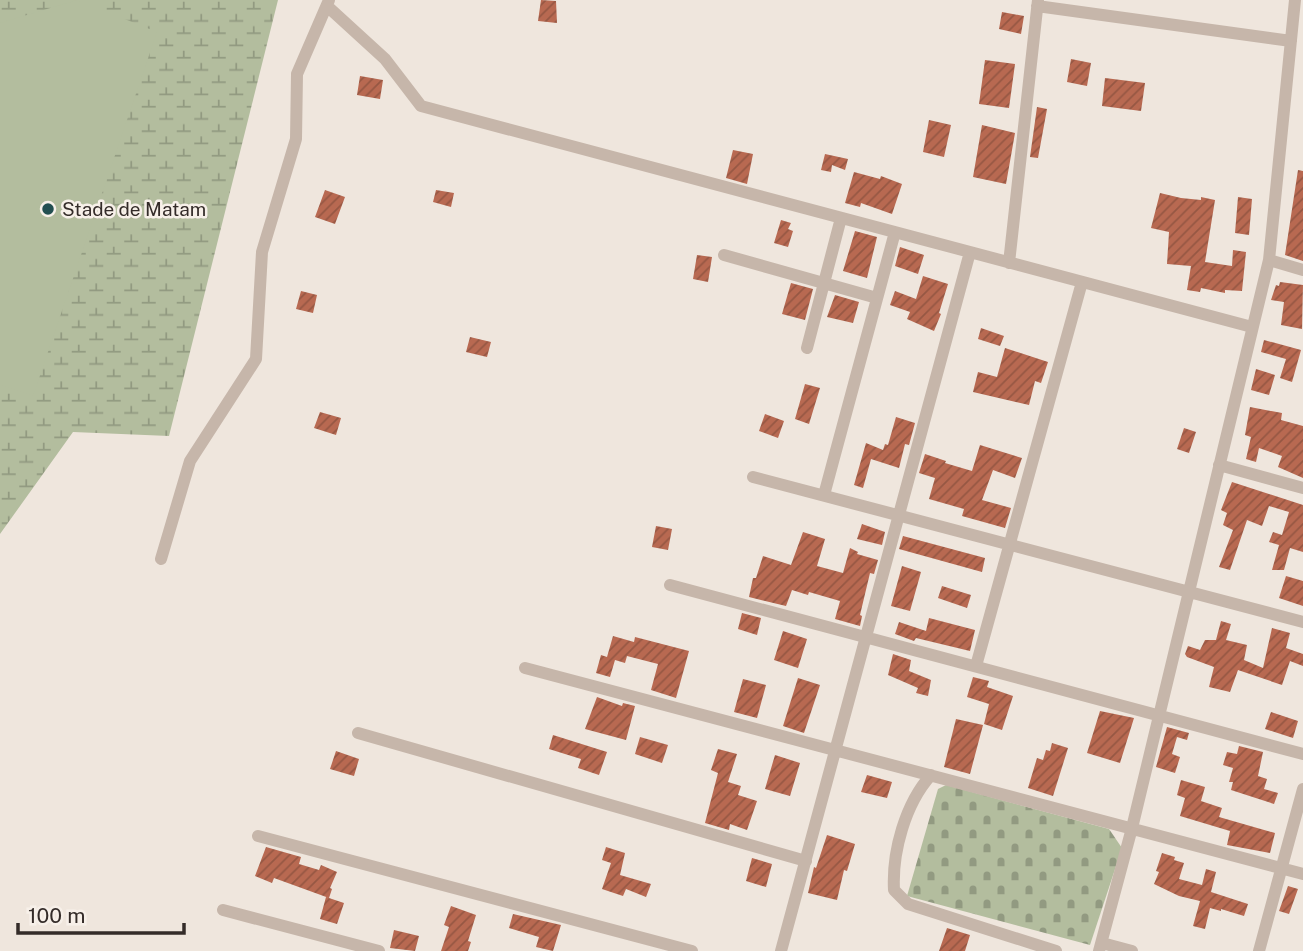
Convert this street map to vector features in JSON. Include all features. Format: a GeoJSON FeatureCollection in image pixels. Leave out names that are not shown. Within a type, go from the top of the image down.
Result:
{"type":"FeatureCollection","features":[{"type":"Feature","properties":{"kind":"street"},"geometry":{"type":"LineString","coordinates":[[1132,951],[1101,947],[1269,260],[1296,0]]}},
{"type":"Feature","properties":{"kind":"street"},"geometry":{"type":"LineString","coordinates":[[161,559],[190,461],[256,359],[262,252],[296,139],[297,74],[328,3],[385,59],[421,106],[1252,327]]}},
{"type":"Feature","properties":{"kind":"street"},"geometry":{"type":"LineString","coordinates":[[1009,262],[1037,3],[1291,41]]}},
{"type":"Feature","properties":{"kind":"street"},"geometry":{"type":"LineString","coordinates":[[807,348],[841,218]]}},
{"type":"Feature","properties":{"kind":"street"},"geometry":{"type":"LineString","coordinates":[[824,495],[895,232]]}},
{"type":"Feature","properties":{"kind":"street"},"geometry":{"type":"LineString","coordinates":[[781,951],[970,252]]}},
{"type":"Feature","properties":{"kind":"street"},"geometry":{"type":"LineString","coordinates":[[724,255],[877,298]]}},
{"type":"Feature","properties":{"kind":"street"},"geometry":{"type":"LineString","coordinates":[[1269,260],[1303,270]]}},
{"type":"Feature","properties":{"kind":"street"},"geometry":{"type":"LineString","coordinates":[[975,666],[1082,282]]}},
{"type":"Feature","properties":{"kind":"street"},"geometry":{"type":"LineString","coordinates":[[1219,466],[1303,488]]}},
{"type":"Feature","properties":{"kind":"street"},"geometry":{"type":"LineString","coordinates":[[753,477],[1303,622]]}},
{"type":"Feature","properties":{"kind":"street"},"geometry":{"type":"LineString","coordinates":[[670,585],[1303,754]]}},
{"type":"Feature","properties":{"kind":"street"},"geometry":{"type":"LineString","coordinates":[[525,668],[1303,874]]}},
{"type":"Feature","properties":{"kind":"street"},"geometry":{"type":"LineString","coordinates":[[358,733],[806,861]]}},
{"type":"Feature","properties":{"kind":"street"},"geometry":{"type":"LineString","coordinates":[[931,775],[921,786],[912,804],[895,855],[894,890],[908,904],[1056,951]]}},
{"type":"Feature","properties":{"kind":"street"},"geometry":{"type":"LineString","coordinates":[[1259,951],[1303,789]]}},
{"type":"Feature","properties":{"kind":"street"},"geometry":{"type":"LineString","coordinates":[[258,836],[692,951]]}},
{"type":"Feature","properties":{"kind":"street"},"geometry":{"type":"LineString","coordinates":[[223,910],[379,951]]}},
{"type":"Feature","properties":{"kind":"green space"},"geometry":{"type":"Polygon","coordinates":[[[0,0],[278,0],[169,436],[73,432],[0,534],[0,0]]]}},
{"type":"Feature","properties":{"kind":"green space","name":"Stade de Matam"},"geometry":{"type":"Polygon","coordinates":[[[77,0],[157,32],[33,396],[0,385],[0,23],[77,0]]]}},
{"type":"Feature","properties":{"kind":"green space"},"geometry":{"type":"Polygon","coordinates":[[[946,785],[1109,829],[1122,848],[1090,945],[907,896],[938,789],[946,785]]]}},
{"type":"Feature","properties":{"kind":"building"},"geometry":{"type":"Polygon","coordinates":[[[541,0],[556,1],[557,23],[538,21],[541,0]]]}},
{"type":"Feature","properties":{"kind":"building"},"geometry":{"type":"Polygon","coordinates":[[[1002,12],[1024,16],[1021,34],[999,29],[1002,12]]]}},
{"type":"Feature","properties":{"kind":"building"},"geometry":{"type":"Polygon","coordinates":[[[1071,59],[1091,63],[1087,86],[1067,82],[1071,59]]]}},
{"type":"Feature","properties":{"kind":"building"},"geometry":{"type":"Polygon","coordinates":[[[985,60],[1015,64],[1009,108],[979,104],[985,60]]]}},
{"type":"Feature","properties":{"kind":"building"},"geometry":{"type":"Polygon","coordinates":[[[360,76],[383,80],[380,99],[357,95],[360,76]]]}},
{"type":"Feature","properties":{"kind":"building"},"geometry":{"type":"Polygon","coordinates":[[[1105,78],[1145,83],[1141,111],[1102,106],[1105,78]]]}},
{"type":"Feature","properties":{"kind":"building"},"geometry":{"type":"Polygon","coordinates":[[[1037,107],[1047,109],[1038,158],[1030,157],[1037,107]]]}},
{"type":"Feature","properties":{"kind":"building"},"geometry":{"type":"Polygon","coordinates":[[[929,120],[951,125],[944,157],[923,152],[929,120]]]}},
{"type":"Feature","properties":{"kind":"building"},"geometry":{"type":"Polygon","coordinates":[[[982,125],[1015,133],[1006,184],[973,177],[982,125]]]}},
{"type":"Feature","properties":{"kind":"building"},"geometry":{"type":"Polygon","coordinates":[[[733,150],[753,154],[747,184],[726,178],[733,150]]]}},
{"type":"Feature","properties":{"kind":"building"},"geometry":{"type":"Polygon","coordinates":[[[825,154],[848,159],[845,170],[832,165],[831,172],[821,170],[825,154]]]}},
{"type":"Feature","properties":{"kind":"building"},"geometry":{"type":"Polygon","coordinates":[[[1298,170],[1303,171],[1303,261],[1285,255],[1298,170]]]}},
{"type":"Feature","properties":{"kind":"building"},"geometry":{"type":"Polygon","coordinates":[[[854,172],[880,179],[881,176],[902,184],[892,214],[861,203],[860,207],[845,203],[854,172]]]}},
{"type":"Feature","properties":{"kind":"building"},"geometry":{"type":"Polygon","coordinates":[[[325,190],[345,197],[335,224],[315,217],[325,190]]]}},
{"type":"Feature","properties":{"kind":"building"},"geometry":{"type":"Polygon","coordinates":[[[436,190],[454,193],[451,207],[433,202],[436,190]]]}},
{"type":"Feature","properties":{"kind":"building"},"geometry":{"type":"Polygon","coordinates":[[[1160,193],[1181,198],[1201,200],[1201,197],[1215,200],[1205,262],[1232,266],[1233,250],[1246,252],[1242,291],[1225,290],[1225,293],[1201,288],[1200,292],[1187,290],[1191,266],[1167,264],[1169,232],[1151,228],[1160,193]]]}},
{"type":"Feature","properties":{"kind":"building"},"geometry":{"type":"Polygon","coordinates":[[[1238,197],[1252,199],[1249,235],[1235,233],[1238,197]]]}},
{"type":"Feature","properties":{"kind":"building"},"geometry":{"type":"Polygon","coordinates":[[[781,220],[791,223],[788,229],[793,231],[788,247],[774,243],[781,220]]]}},
{"type":"Feature","properties":{"kind":"building"},"geometry":{"type":"Polygon","coordinates":[[[855,231],[877,237],[867,278],[843,271],[855,231]]]}},
{"type":"Feature","properties":{"kind":"building"},"geometry":{"type":"Polygon","coordinates":[[[900,247],[924,255],[918,274],[895,266],[900,247]]]}},
{"type":"Feature","properties":{"kind":"building"},"geometry":{"type":"Polygon","coordinates":[[[697,255],[712,257],[708,282],[693,279],[697,255]]]}},
{"type":"Feature","properties":{"kind":"building"},"geometry":{"type":"Polygon","coordinates":[[[923,276],[948,284],[934,331],[907,319],[910,312],[890,305],[895,291],[916,299],[923,276]]]}},
{"type":"Feature","properties":{"kind":"building"},"geometry":{"type":"Polygon","coordinates":[[[1280,282],[1303,285],[1302,329],[1281,325],[1284,302],[1271,300],[1276,285],[1279,286],[1280,282]]]}},
{"type":"Feature","properties":{"kind":"building"},"geometry":{"type":"Polygon","coordinates":[[[791,283],[813,289],[805,320],[782,314],[791,283]]]}},
{"type":"Feature","properties":{"kind":"building"},"geometry":{"type":"Polygon","coordinates":[[[301,291],[317,295],[313,313],[296,309],[301,291]]]}},
{"type":"Feature","properties":{"kind":"building"},"geometry":{"type":"Polygon","coordinates":[[[835,295],[859,302],[853,323],[827,317],[835,295]]]}},
{"type":"Feature","properties":{"kind":"building"},"geometry":{"type":"Polygon","coordinates":[[[981,328],[1004,336],[1000,346],[978,339],[981,328]]]}},
{"type":"Feature","properties":{"kind":"building"},"geometry":{"type":"Polygon","coordinates":[[[470,337],[491,342],[487,357],[466,352],[470,337]]]}},
{"type":"Feature","properties":{"kind":"building"},"geometry":{"type":"Polygon","coordinates":[[[1264,340],[1301,350],[1292,382],[1280,378],[1286,359],[1261,352],[1264,340]]]}},
{"type":"Feature","properties":{"kind":"building"},"geometry":{"type":"Polygon","coordinates":[[[1005,348],[1048,362],[1041,383],[1035,381],[1029,405],[973,392],[978,372],[997,377],[1005,348]]]}},
{"type":"Feature","properties":{"kind":"building"},"geometry":{"type":"Polygon","coordinates":[[[1256,369],[1275,375],[1269,395],[1251,390],[1256,369]]]}},
{"type":"Feature","properties":{"kind":"building"},"geometry":{"type":"Polygon","coordinates":[[[805,384],[820,388],[809,424],[795,419],[805,384]]]}},
{"type":"Feature","properties":{"kind":"building"},"geometry":{"type":"Polygon","coordinates":[[[1250,407],[1282,413],[1281,420],[1303,426],[1303,478],[1278,467],[1282,456],[1259,448],[1256,462],[1246,459],[1251,437],[1245,435],[1250,407]]]}},
{"type":"Feature","properties":{"kind":"building"},"geometry":{"type":"Polygon","coordinates":[[[320,412],[341,418],[336,435],[314,428],[320,412]]]}},
{"type":"Feature","properties":{"kind":"building"},"geometry":{"type":"Polygon","coordinates":[[[765,414],[784,421],[778,438],[759,431],[765,414]]]}},
{"type":"Feature","properties":{"kind":"building"},"geometry":{"type":"Polygon","coordinates":[[[896,417],[915,423],[909,445],[905,444],[899,468],[871,459],[863,488],[854,485],[866,443],[883,450],[885,444],[888,445],[896,417]]]}},
{"type":"Feature","properties":{"kind":"building"},"geometry":{"type":"Polygon","coordinates":[[[1184,428],[1196,432],[1189,453],[1177,449],[1184,428]]]}},
{"type":"Feature","properties":{"kind":"building"},"geometry":{"type":"Polygon","coordinates":[[[980,445],[1022,458],[1015,478],[993,470],[982,500],[1011,508],[1005,528],[962,516],[964,509],[929,499],[935,478],[919,473],[925,454],[972,471],[980,445]]]}},
{"type":"Feature","properties":{"kind":"building"},"geometry":{"type":"Polygon","coordinates":[[[1232,482],[1303,505],[1303,552],[1290,548],[1284,570],[1272,570],[1279,545],[1269,542],[1273,532],[1282,535],[1289,512],[1269,506],[1262,526],[1247,520],[1230,570],[1219,567],[1233,530],[1223,525],[1227,513],[1221,510],[1232,482]]]}},
{"type":"Feature","properties":{"kind":"building"},"geometry":{"type":"Polygon","coordinates":[[[862,524],[885,532],[882,545],[857,539],[862,524]]]}},
{"type":"Feature","properties":{"kind":"building"},"geometry":{"type":"Polygon","coordinates":[[[656,526],[672,529],[668,550],[652,547],[656,526]]]}},
{"type":"Feature","properties":{"kind":"building"},"geometry":{"type":"Polygon","coordinates":[[[803,532],[825,539],[817,566],[843,573],[850,548],[858,552],[857,554],[878,560],[874,574],[870,573],[860,626],[835,619],[840,601],[809,592],[808,595],[792,590],[786,606],[749,597],[753,578],[756,578],[763,556],[791,565],[803,532]]]}},
{"type":"Feature","properties":{"kind":"building"},"geometry":{"type":"Polygon","coordinates":[[[903,536],[985,558],[982,572],[899,549],[903,536]]]}},
{"type":"Feature","properties":{"kind":"building"},"geometry":{"type":"Polygon","coordinates":[[[902,566],[921,572],[910,611],[891,606],[902,566]]]}},
{"type":"Feature","properties":{"kind":"building"},"geometry":{"type":"Polygon","coordinates":[[[1286,576],[1303,581],[1303,606],[1279,598],[1286,576]]]}},
{"type":"Feature","properties":{"kind":"building"},"geometry":{"type":"Polygon","coordinates":[[[942,586],[971,595],[967,608],[938,598],[942,586]]]}},
{"type":"Feature","properties":{"kind":"building"},"geometry":{"type":"Polygon","coordinates":[[[742,613],[761,618],[757,635],[738,629],[742,613]]]}},
{"type":"Feature","properties":{"kind":"building"},"geometry":{"type":"Polygon","coordinates":[[[929,618],[975,630],[970,651],[916,638],[914,641],[895,634],[899,622],[926,631],[929,618]]]}},
{"type":"Feature","properties":{"kind":"building"},"geometry":{"type":"Polygon","coordinates":[[[1221,621],[1231,624],[1226,640],[1247,645],[1244,660],[1263,668],[1272,628],[1290,633],[1286,648],[1303,654],[1303,666],[1290,661],[1282,685],[1238,670],[1230,692],[1209,687],[1214,667],[1185,654],[1188,646],[1200,650],[1205,640],[1216,640],[1221,621]]]}},
{"type":"Feature","properties":{"kind":"building"},"geometry":{"type":"Polygon","coordinates":[[[783,631],[807,639],[798,668],[774,660],[783,631]]]}},
{"type":"Feature","properties":{"kind":"building"},"geometry":{"type":"Polygon","coordinates":[[[613,636],[634,642],[635,637],[689,651],[676,698],[651,690],[658,664],[627,656],[625,663],[615,660],[610,677],[596,673],[601,655],[607,657],[613,636]]]}},
{"type":"Feature","properties":{"kind":"building"},"geometry":{"type":"Polygon","coordinates":[[[893,654],[911,660],[909,671],[931,680],[928,696],[916,693],[918,688],[888,675],[893,654]]]}},
{"type":"Feature","properties":{"kind":"building"},"geometry":{"type":"Polygon","coordinates":[[[973,677],[989,681],[987,687],[1013,696],[1002,730],[984,724],[989,704],[967,697],[973,677]]]}},
{"type":"Feature","properties":{"kind":"building"},"geometry":{"type":"Polygon","coordinates":[[[798,678],[820,685],[804,733],[783,726],[798,678]]]}},
{"type":"Feature","properties":{"kind":"building"},"geometry":{"type":"Polygon","coordinates":[[[743,679],[766,685],[757,718],[734,712],[743,679]]]}},
{"type":"Feature","properties":{"kind":"building"},"geometry":{"type":"Polygon","coordinates":[[[597,697],[622,706],[623,703],[635,706],[626,740],[585,729],[597,697]]]}},
{"type":"Feature","properties":{"kind":"building"},"geometry":{"type":"Polygon","coordinates":[[[1100,711],[1134,718],[1120,763],[1087,753],[1100,711]]]}},
{"type":"Feature","properties":{"kind":"building"},"geometry":{"type":"Polygon","coordinates":[[[1271,712],[1298,721],[1293,738],[1265,729],[1271,712]]]}},
{"type":"Feature","properties":{"kind":"building"},"geometry":{"type":"Polygon","coordinates":[[[956,719],[983,725],[970,774],[944,767],[956,719]]]}},
{"type":"Feature","properties":{"kind":"building"},"geometry":{"type":"Polygon","coordinates":[[[1167,727],[1189,733],[1187,740],[1177,737],[1172,754],[1180,757],[1175,773],[1156,767],[1167,727]]]}},
{"type":"Feature","properties":{"kind":"building"},"geometry":{"type":"Polygon","coordinates":[[[553,735],[607,752],[599,775],[578,768],[581,759],[549,749],[553,735]]]}},
{"type":"Feature","properties":{"kind":"building"},"geometry":{"type":"Polygon","coordinates":[[[640,737],[668,745],[662,763],[635,754],[640,737]]]}},
{"type":"Feature","properties":{"kind":"building"},"geometry":{"type":"Polygon","coordinates":[[[1052,743],[1068,748],[1053,796],[1028,788],[1037,758],[1043,760],[1052,743]]]}},
{"type":"Feature","properties":{"kind":"building"},"geometry":{"type":"Polygon","coordinates":[[[1239,746],[1263,752],[1258,776],[1267,779],[1264,789],[1278,793],[1274,804],[1231,790],[1233,782],[1229,782],[1233,768],[1223,765],[1227,752],[1237,754],[1239,746]]]}},
{"type":"Feature","properties":{"kind":"building"},"geometry":{"type":"Polygon","coordinates":[[[718,749],[737,754],[728,782],[741,786],[738,795],[757,801],[747,830],[730,824],[729,830],[705,823],[718,773],[711,770],[718,749]]]}},
{"type":"Feature","properties":{"kind":"building"},"geometry":{"type":"Polygon","coordinates":[[[336,751],[359,759],[354,776],[330,769],[336,751]]]}},
{"type":"Feature","properties":{"kind":"building"},"geometry":{"type":"Polygon","coordinates":[[[775,755],[800,763],[790,796],[765,789],[775,755]]]}},
{"type":"Feature","properties":{"kind":"building"},"geometry":{"type":"Polygon","coordinates":[[[867,775],[892,782],[887,798],[861,792],[867,775]]]}},
{"type":"Feature","properties":{"kind":"building"},"geometry":{"type":"Polygon","coordinates":[[[1181,780],[1205,787],[1201,801],[1222,808],[1219,817],[1275,833],[1270,853],[1227,845],[1230,831],[1180,816],[1185,798],[1177,795],[1181,780]]]}},
{"type":"Feature","properties":{"kind":"building"},"geometry":{"type":"Polygon","coordinates":[[[827,835],[855,844],[847,871],[844,870],[837,900],[808,893],[814,867],[816,868],[827,835]]]}},
{"type":"Feature","properties":{"kind":"building"},"geometry":{"type":"Polygon","coordinates":[[[266,847],[301,857],[299,864],[319,870],[321,865],[337,872],[329,898],[274,878],[272,883],[255,876],[266,847]]]}},
{"type":"Feature","properties":{"kind":"building"},"geometry":{"type":"Polygon","coordinates":[[[606,847],[625,853],[620,875],[651,884],[646,897],[626,889],[623,896],[602,889],[611,863],[602,860],[606,847]]]}},
{"type":"Feature","properties":{"kind":"building"},"geometry":{"type":"Polygon","coordinates":[[[1162,853],[1184,863],[1179,879],[1202,885],[1206,869],[1216,872],[1211,892],[1248,904],[1244,916],[1210,908],[1205,929],[1193,926],[1200,901],[1179,896],[1154,884],[1162,853]]]}},
{"type":"Feature","properties":{"kind":"building"},"geometry":{"type":"Polygon","coordinates":[[[752,858],[772,864],[766,887],[746,881],[752,858]]]}},
{"type":"Feature","properties":{"kind":"building"},"geometry":{"type":"Polygon","coordinates":[[[1288,886],[1298,889],[1289,914],[1279,911],[1288,886]]]}},
{"type":"Feature","properties":{"kind":"building"},"geometry":{"type":"Polygon","coordinates":[[[326,897],[344,903],[337,924],[320,919],[326,897]]]}},
{"type":"Feature","properties":{"kind":"building"},"geometry":{"type":"Polygon","coordinates":[[[451,906],[476,915],[468,941],[471,942],[468,951],[441,951],[449,927],[444,925],[451,906]]]}},
{"type":"Feature","properties":{"kind":"building"},"geometry":{"type":"Polygon","coordinates":[[[513,914],[561,925],[553,951],[536,947],[539,937],[509,928],[513,914]]]}},
{"type":"Feature","properties":{"kind":"building"},"geometry":{"type":"Polygon","coordinates":[[[947,928],[970,935],[965,951],[939,951],[947,928]]]}},
{"type":"Feature","properties":{"kind":"building"},"geometry":{"type":"Polygon","coordinates":[[[394,930],[419,936],[415,951],[390,948],[394,930]]]}},
{"type":"Feature","properties":{"kind":"place","name":"Stade de Matam"},"geometry":{"type":"Point","coordinates":[48,209]}}]}
